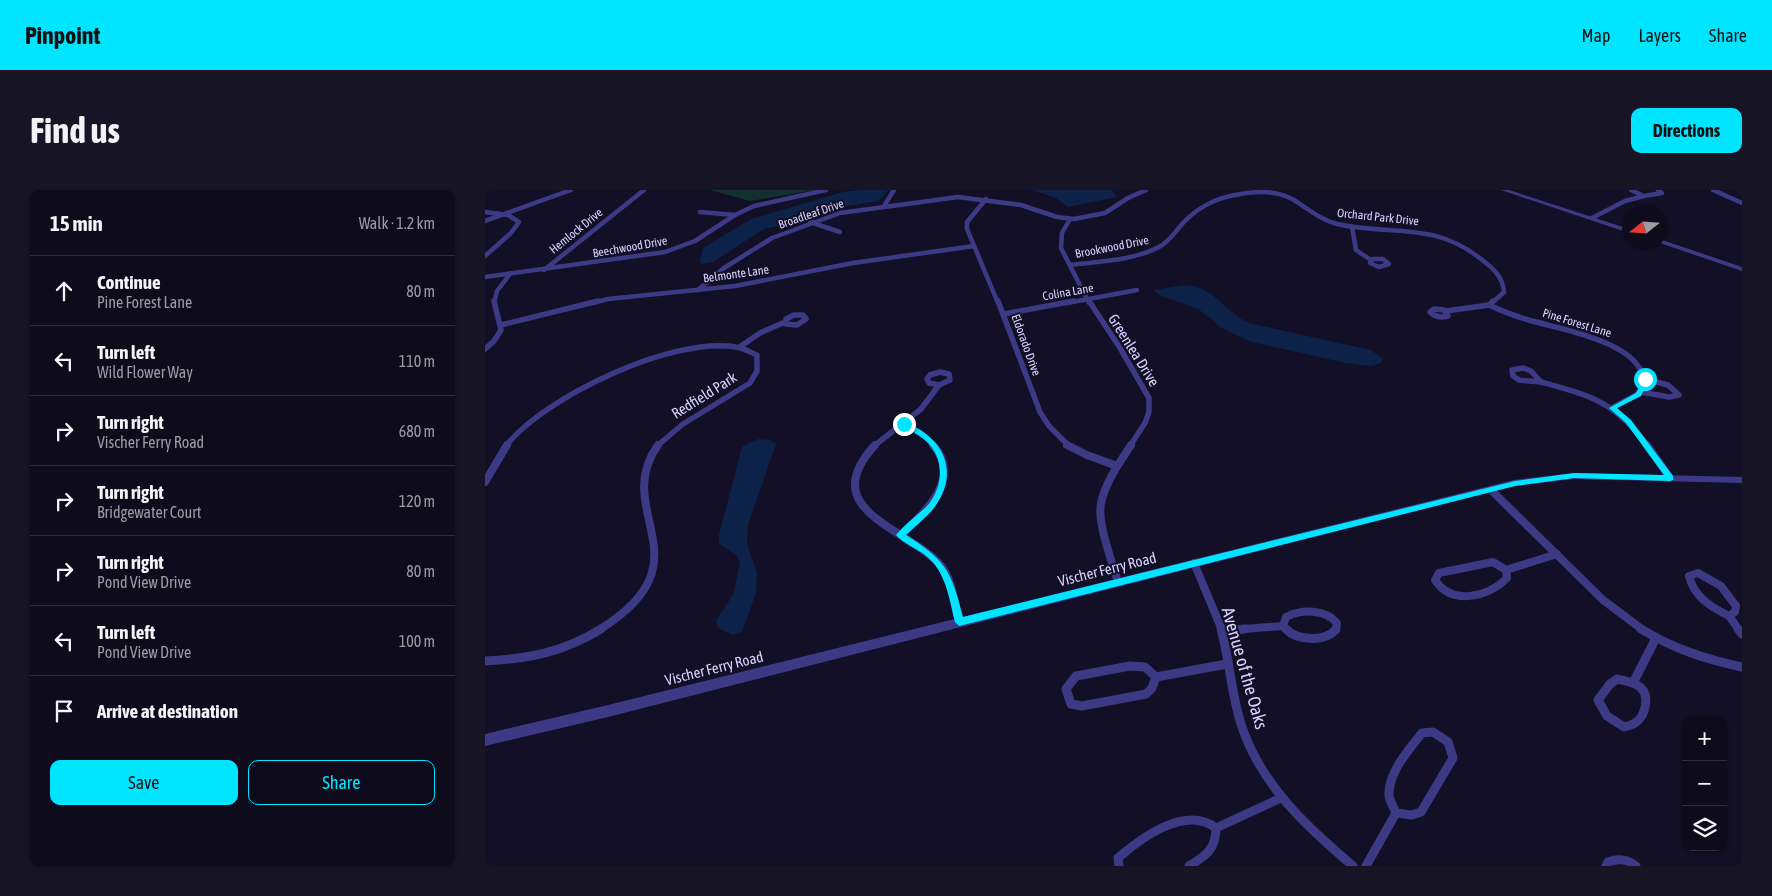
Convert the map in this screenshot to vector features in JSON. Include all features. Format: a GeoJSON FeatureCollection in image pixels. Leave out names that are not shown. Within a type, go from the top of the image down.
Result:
{"type":"FeatureCollection","features":[{"type":"Feature","properties":{"kind":"street"},"geometry":{"type":"LineString","coordinates":[[485,221],[571,190]]}},
{"type":"Feature","properties":{"kind":"street","name":"Hemlock Drive"},"geometry":{"type":"LineString","coordinates":[[544,270],[644,190]]}},
{"type":"Feature","properties":{"kind":"street","name":"Beechwood Drive"},"geometry":{"type":"LineString","coordinates":[[485,277],[665,252],[695,241],[735,215],[765,202],[825,190]]}},
{"type":"Feature","properties":{"kind":"street"},"geometry":{"type":"LineString","coordinates":[[884,206],[894,190]]}},
{"type":"Feature","properties":{"kind":"street","name":"Broadleaf Drive"},"geometry":{"type":"LineString","coordinates":[[698,290],[724,268],[757,246],[811,222],[840,213],[949,197],[986,199],[1021,205],[1050,215],[1070,219],[1105,213],[1146,190]]}},
{"type":"Feature","properties":{"kind":"street"},"geometry":{"type":"LineString","coordinates":[[1221,190],[1228,196]]}},
{"type":"Feature","properties":{"kind":"street"},"geometry":{"type":"LineString","coordinates":[[1503,190],[1622,229]]}},
{"type":"Feature","properties":{"kind":"street"},"geometry":{"type":"LineString","coordinates":[[1631,190],[1644,196]]}},
{"type":"Feature","properties":{"kind":"street"},"geometry":{"type":"LineString","coordinates":[[1592,218],[1625,201],[1662,193],[1658,190]]}},
{"type":"Feature","properties":{"kind":"street"},"geometry":{"type":"LineString","coordinates":[[1713,190],[1742,203]]}},
{"type":"Feature","properties":{"kind":"street","name":"Orchard Park Drive"},"geometry":{"type":"LineString","coordinates":[[1228,196],[1265,192],[1279,194],[1290,198],[1323,220],[1352,227],[1416,230],[1431,233],[1460,245],[1498,272],[1502,280],[1504,292],[1489,305]]}},
{"type":"Feature","properties":{"kind":"street","name":"Brookwood Drive"},"geometry":{"type":"LineString","coordinates":[[1070,265],[1135,254],[1156,248],[1169,240],[1182,224],[1197,211],[1228,196]]}},
{"type":"Feature","properties":{"kind":"street","name":"Eldorado Drive"},"geometry":{"type":"LineString","coordinates":[[986,199],[967,222],[974,246],[1004,314],[1034,397],[1052,430],[1079,452],[1117,466]]}},
{"type":"Feature","properties":{"kind":"street"},"geometry":{"type":"LineString","coordinates":[[485,212],[515,218],[519,222],[511,233],[485,256]]}},
{"type":"Feature","properties":{"kind":"street"},"geometry":{"type":"LineString","coordinates":[[700,212],[735,215]]}},
{"type":"Feature","properties":{"kind":"street","name":"Greenlea Drive"},"geometry":{"type":"LineString","coordinates":[[1070,219],[1060,240],[1061,248],[1087,299],[1125,355],[1149,398],[1149,412],[1145,423],[1117,466],[1101,503],[1101,520],[1118,582]]}},
{"type":"Feature","properties":{"kind":"street"},"geometry":{"type":"LineString","coordinates":[[811,222],[840,232]]}},
{"type":"Feature","properties":{"kind":"street"},"geometry":{"type":"LineString","coordinates":[[1352,227],[1356,250],[1371,260]]}},
{"type":"Feature","properties":{"kind":"street"},"geometry":{"type":"LineString","coordinates":[[1667,244],[1742,269]]}},
{"type":"Feature","properties":{"kind":"street","name":"Belmonte Lane"},"geometry":{"type":"LineString","coordinates":[[501,324],[599,301],[751,284],[894,257],[974,246]]}},
{"type":"Feature","properties":{"kind":"street"},"geometry":{"type":"LineString","coordinates":[[485,348],[493,342],[501,324],[493,302],[495,294],[510,274]]}},
{"type":"Feature","properties":{"kind":"street","name":"Colina Lane"},"geometry":{"type":"LineString","coordinates":[[1004,314],[1137,290]]}},
{"type":"Feature","properties":{"kind":"street"},"geometry":{"type":"LineString","coordinates":[[1446,311],[1489,305]]}},
{"type":"Feature","properties":{"kind":"street","name":"Pine Forest Lane"},"geometry":{"type":"LineString","coordinates":[[1489,305],[1520,318],[1560,328],[1612,346],[1641,369],[1645,379]]}},
{"type":"Feature","properties":{"kind":"street"},"geometry":{"type":"LineString","coordinates":[[485,482],[501,452],[516,433],[544,410],[572,393],[631,367],[689,349],[727,344],[741,346],[760,332],[785,322]]}},
{"type":"Feature","properties":{"kind":"street","name":"Redfield Park"},"geometry":{"type":"LineString","coordinates":[[485,661],[516,660],[540,656],[577,642],[610,623],[641,594],[652,575],[655,565],[655,550],[644,492],[643,476],[645,464],[658,445],[674,430],[740,389],[754,377],[758,370],[757,355],[741,346]]}},
{"type":"Feature","properties":{"kind":"street"},"geometry":{"type":"LineString","coordinates":[[1612,408],[1641,392],[1669,397],[1679,395],[1668,385],[1645,379],[1641,392]]}},
{"type":"Feature","properties":{"kind":"street"},"geometry":{"type":"LineString","coordinates":[[1541,382],[1588,396],[1612,408],[1629,422],[1670,478]]}},
{"type":"Feature","properties":{"kind":"street"},"geometry":{"type":"LineString","coordinates":[[939,385],[931,401],[904,424],[878,442],[867,454],[860,466],[856,490],[860,504],[871,517],[929,554],[942,567],[951,586],[959,622]]}},
{"type":"Feature","properties":{"kind":"street"},"geometry":{"type":"LineString","coordinates":[[901,535],[931,506],[940,492],[945,476],[938,450],[927,439],[904,424]]}},
{"type":"Feature","properties":{"kind":"street","name":"Vischer Ferry Road"},"geometry":{"type":"LineString","coordinates":[[485,740],[608,711],[1523,482],[1574,476],[1742,480]]}},
{"type":"Feature","properties":{"kind":"street"},"geometry":{"type":"LineString","coordinates":[[1491,490],[1514,510],[1596,596],[1618,615],[1656,638],[1699,658],[1742,667]]}},
{"type":"Feature","properties":{"kind":"street"},"geometry":{"type":"LineString","coordinates":[[1506,570],[1507,578],[1503,583],[1482,593],[1457,598],[1447,595],[1438,589],[1435,580],[1439,573],[1480,562],[1493,562],[1506,570],[1557,554]]}},
{"type":"Feature","properties":{"kind":"street","name":"Avenue of the Oaks"},"geometry":{"type":"LineString","coordinates":[[1194,563],[1222,631],[1227,664],[1242,727],[1261,767],[1281,798],[1317,836],[1353,866]]}},
{"type":"Feature","properties":{"kind":"street"},"geometry":{"type":"LineString","coordinates":[[1729,616],[1735,612],[1736,606],[1721,586],[1698,573],[1689,576],[1690,584],[1705,602],[1729,616],[1742,634]]}},
{"type":"Feature","properties":{"kind":"street"},"geometry":{"type":"LineString","coordinates":[[1222,631],[1283,626],[1292,634],[1301,638],[1329,636],[1336,631],[1337,623],[1332,617],[1322,612],[1294,613],[1286,617],[1283,626]]}},
{"type":"Feature","properties":{"kind":"street"},"geometry":{"type":"LineString","coordinates":[[1633,683],[1656,638]]}},
{"type":"Feature","properties":{"kind":"street"},"geometry":{"type":"LineString","coordinates":[[1156,677],[1227,664]]}},
{"type":"Feature","properties":{"kind":"street"},"geometry":{"type":"LineString","coordinates":[[1130,666],[1145,667],[1156,677],[1152,688],[1146,694],[1082,706],[1071,704],[1066,696],[1066,688],[1069,682],[1076,676],[1130,666]]}},
{"type":"Feature","properties":{"kind":"street"},"geometry":{"type":"LineString","coordinates":[[1617,679],[1633,683],[1643,690],[1646,698],[1642,714],[1635,723],[1624,727],[1610,720],[1600,709],[1598,700],[1609,684],[1617,679]]}},
{"type":"Feature","properties":{"kind":"street"},"geometry":{"type":"LineString","coordinates":[[1433,732],[1441,736],[1450,744],[1453,758],[1437,786],[1421,812],[1412,815],[1396,813],[1389,796],[1389,785],[1422,733],[1433,732]]}},
{"type":"Feature","properties":{"kind":"street"},"geometry":{"type":"LineString","coordinates":[[1216,828],[1281,798]]}},
{"type":"Feature","properties":{"kind":"street"},"geometry":{"type":"LineString","coordinates":[[1366,866],[1396,813]]}},
{"type":"Feature","properties":{"kind":"street"},"geometry":{"type":"LineString","coordinates":[[1119,866],[1118,858],[1140,839],[1187,820],[1203,820],[1216,828]]}},
{"type":"Feature","properties":{"kind":"street"},"geometry":{"type":"LineString","coordinates":[[1189,866],[1209,854],[1217,840],[1216,828]]}},
{"type":"Feature","properties":{"kind":"street"},"geometry":{"type":"LineString","coordinates":[[1606,866],[1607,862],[1615,858],[1630,861],[1636,866]]}},
{"type":"Feature","properties":{"kind":"green space"},"geometry":{"type":"Polygon","coordinates":[[[710,190],[815,190],[750,201],[710,190]]]}},
{"type":"Feature","properties":{"kind":"water"},"geometry":{"type":"Polygon","coordinates":[[[888,190],[879,201],[816,211],[800,221],[764,229],[713,262],[702,264],[700,261],[703,248],[751,219],[843,192],[888,190]]]}},
{"type":"Feature","properties":{"kind":"water"},"geometry":{"type":"Polygon","coordinates":[[[1032,190],[1112,190],[1117,197],[1068,207],[1056,198],[1032,190]]]}},
{"type":"Feature","properties":{"kind":"water"},"geometry":{"type":"Polygon","coordinates":[[[1184,285],[1204,290],[1249,323],[1371,350],[1383,359],[1381,363],[1371,366],[1346,363],[1252,342],[1219,327],[1198,309],[1159,295],[1154,290],[1184,285]]]}},
{"type":"Feature","properties":{"kind":"water"},"geometry":{"type":"Polygon","coordinates":[[[758,439],[770,440],[776,444],[748,525],[747,544],[757,572],[756,593],[742,632],[733,635],[718,628],[716,620],[733,595],[740,563],[736,555],[719,544],[719,535],[742,447],[758,439]]]}},
{"type":"Feature","properties":{"kind":"route"},"geometry":{"type":"LineString","coordinates":[[904,424],[927,439],[938,450],[943,462],[945,476],[940,492],[931,506],[901,535],[929,554],[942,567],[951,586],[959,622],[1515,483],[1543,478],[1574,476],[1670,478],[1629,422],[1612,408],[1641,392],[1645,379]]}}]}
